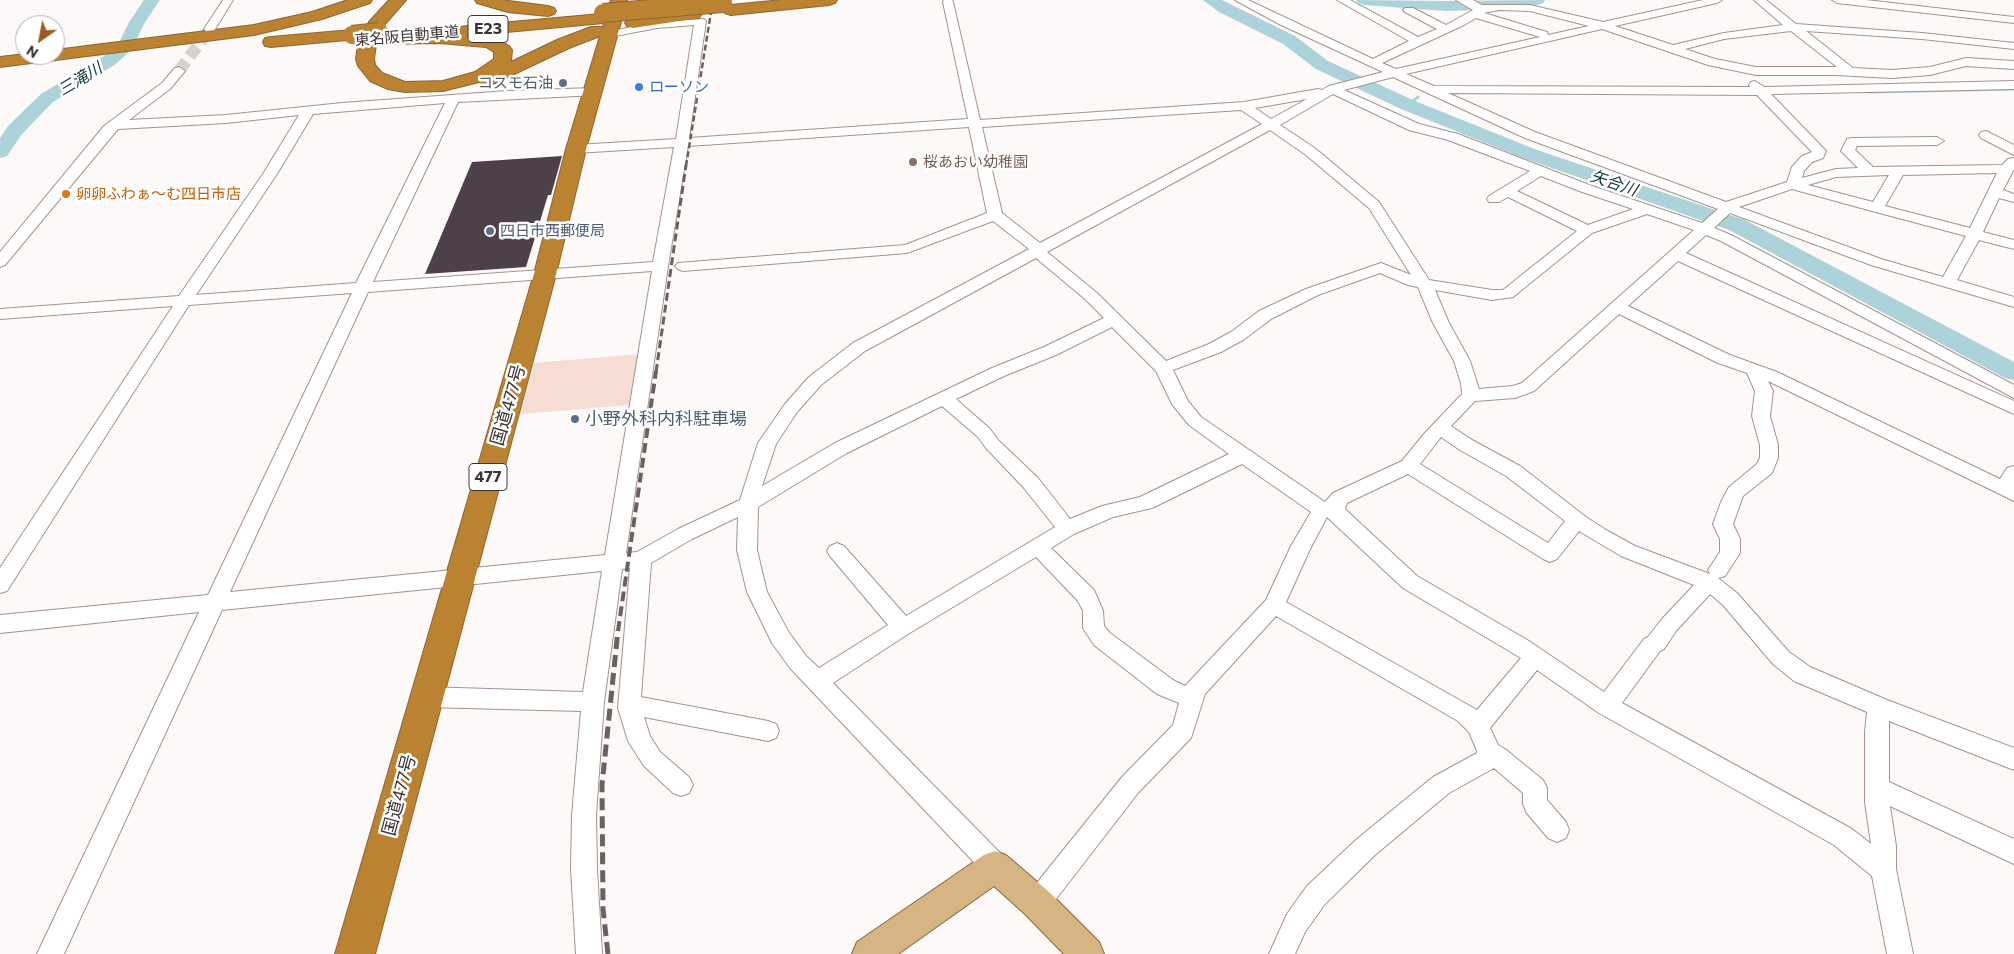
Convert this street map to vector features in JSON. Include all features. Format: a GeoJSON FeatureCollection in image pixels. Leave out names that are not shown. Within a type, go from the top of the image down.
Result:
{"type":"FeatureCollection","features":[{"type":"Feature","properties":{"kind":"highway"},"geometry":{"type":"LineString","coordinates":[[132,53],[282,25],[335,11],[364,0]]}},
{"type":"Feature","properties":{"kind":"highway"},"geometry":{"type":"LineString","coordinates":[[388,0],[376,11],[364,28],[356,42],[353,58],[356,70],[366,82],[384,90],[397,92],[440,92],[471,86],[500,75],[612,18]]}},
{"type":"Feature","properties":{"kind":"highway"},"geometry":{"type":"LineString","coordinates":[[377,36],[483,40],[503,50],[503,61],[482,76],[444,86],[404,87],[376,77],[367,66],[365,59],[367,45],[377,22],[398,0]]}},
{"type":"Feature","properties":{"kind":"highway"},"geometry":{"type":"LineString","coordinates":[[483,0],[508,7],[612,18],[814,0]]}},
{"type":"Feature","properties":{"kind":"highway"},"geometry":{"type":"LineString","coordinates":[[729,7],[756,0]]}},
{"type":"Feature","properties":{"kind":"highway"},"geometry":{"type":"LineString","coordinates":[[729,7],[830,0]]}},
{"type":"Feature","properties":{"kind":"highway","name":"東名阪自動車道"},"geometry":{"type":"LineString","coordinates":[[65,59],[612,18],[694,10]]}},
{"type":"Feature","properties":{"kind":"highway","name":"国道477号"},"geometry":{"type":"LineString","coordinates":[[355,954],[545,274],[576,149],[594,92],[612,18]]}},
{"type":"Feature","properties":{"kind":"highway","name":"東名阪自動車道"},"geometry":{"type":"LineString","coordinates":[[253,50],[351,38]]}},
{"type":"Feature","properties":{"kind":"highway","name":"東名阪自動車道"},"geometry":{"type":"LineString","coordinates":[[132,53],[182,63]]}},
{"type":"Feature","properties":{"kind":"highway","name":"東名阪自動車道"},"geometry":{"type":"LineString","coordinates":[[0,63],[15,63]]}},
{"type":"Feature","properties":{"kind":"highway","name":"東名阪自動車道"},"geometry":{"type":"LineString","coordinates":[[0,71],[25,65]]}},
{"type":"Feature","properties":{"kind":"main road"},"geometry":{"type":"LineString","coordinates":[[869,954],[995,866],[1037,903],[1087,954]]}},
{"type":"Feature","properties":{"kind":"street"},"geometry":{"type":"LineString","coordinates":[[210,29],[228,0]]}},
{"type":"Feature","properties":{"kind":"street"},"geometry":{"type":"LineString","coordinates":[[1240,0],[1260,12],[1530,134],[1726,209],[1876,262],[2014,302]]}},
{"type":"Feature","properties":{"kind":"street"},"geometry":{"type":"LineString","coordinates":[[1343,0],[1456,60]]}},
{"type":"Feature","properties":{"kind":"street"},"geometry":{"type":"LineString","coordinates":[[1530,8],[1546,0]]}},
{"type":"Feature","properties":{"kind":"street"},"geometry":{"type":"LineString","coordinates":[[576,149],[1244,106],[1331,90],[1377,77],[1600,25],[1717,0]]}},
{"type":"Feature","properties":{"kind":"street"},"geometry":{"type":"LineString","coordinates":[[1759,0],[1849,71]]}},
{"type":"Feature","properties":{"kind":"street"},"geometry":{"type":"LineString","coordinates":[[1837,0],[1920,5],[2014,20]]}},
{"type":"Feature","properties":{"kind":"street"},"geometry":{"type":"LineString","coordinates":[[948,2],[995,216],[1091,296],[1163,368],[1187,414],[1205,429],[1311,504],[1328,509],[1340,518],[1410,582],[1535,657],[1607,706],[1843,837],[1883,869]]}},
{"type":"Feature","properties":{"kind":"street"},"geometry":{"type":"LineString","coordinates":[[1920,5],[1958,63]]}},
{"type":"Feature","properties":{"kind":"street"},"geometry":{"type":"LineString","coordinates":[[1373,64],[1444,29],[1473,7],[1499,7],[1530,8],[1600,25],[1712,62],[1738,68],[1775,72],[1849,71],[1907,74],[1976,61],[2014,65]]}},
{"type":"Feature","properties":{"kind":"street"},"geometry":{"type":"LineString","coordinates":[[1473,7],[1543,34]]}},
{"type":"Feature","properties":{"kind":"street"},"geometry":{"type":"LineString","coordinates":[[1409,10],[1444,29]]}},
{"type":"Feature","properties":{"kind":"street"},"geometry":{"type":"LineString","coordinates":[[589,954],[584,869],[584,815],[593,702],[613,562],[617,550],[660,266],[689,99],[700,21],[657,25],[612,18]]}},
{"type":"Feature","properties":{"kind":"street"},"geometry":{"type":"LineString","coordinates":[[1672,49],[1724,36],[1793,28],[1940,38],[2014,46]]}},
{"type":"Feature","properties":{"kind":"street"},"geometry":{"type":"LineString","coordinates":[[0,262],[109,129],[166,86],[182,63]]}},
{"type":"Feature","properties":{"kind":"street"},"geometry":{"type":"LineString","coordinates":[[1738,68],[1820,151],[1818,155],[1807,159],[1797,170],[1793,185]]}},
{"type":"Feature","properties":{"kind":"street"},"geometry":{"type":"LineString","coordinates":[[1430,89],[1763,93],[2014,85]]}},
{"type":"Feature","properties":{"kind":"street"},"geometry":{"type":"LineString","coordinates":[[995,866],[798,662],[780,637],[757,592],[747,550],[748,504],[760,461],[768,444],[791,408],[815,381],[859,347],[1272,124],[1331,90]]}},
{"type":"Feature","properties":{"kind":"street"},"geometry":{"type":"LineString","coordinates":[[1331,90],[1414,127],[1453,137],[1540,171],[1704,228],[1787,270],[2014,392]]}},
{"type":"Feature","properties":{"kind":"street"},"geometry":{"type":"LineString","coordinates":[[114,125],[226,119],[309,110],[594,92]]}},
{"type":"Feature","properties":{"kind":"street"},"geometry":{"type":"LineString","coordinates":[[1444,95],[2014,92]]}},
{"type":"Feature","properties":{"kind":"street"},"geometry":{"type":"LineString","coordinates":[[50,954],[362,288],[443,117],[453,100]]}},
{"type":"Feature","properties":{"kind":"street"},"geometry":{"type":"LineString","coordinates":[[1244,106],[1310,152],[1374,205],[1424,284],[1441,323],[1465,368],[1470,383],[1471,396]]}},
{"type":"Feature","properties":{"kind":"street"},"geometry":{"type":"LineString","coordinates":[[0,585],[184,302],[270,174],[309,110]]}},
{"type":"Feature","properties":{"kind":"street"},"geometry":{"type":"LineString","coordinates":[[1986,135],[2014,152]]}},
{"type":"Feature","properties":{"kind":"street"},"geometry":{"type":"LineString","coordinates":[[1869,171],[1848,152],[1852,142],[1920,140],[1937,150],[1948,164],[1917,167],[1915,170]]}},
{"type":"Feature","properties":{"kind":"street"},"geometry":{"type":"LineString","coordinates":[[1037,903],[1130,785],[1182,731],[1192,697],[1197,688],[1274,605],[1301,546],[1328,509],[1336,504],[1340,498],[1409,466],[1440,427],[1471,396],[1515,392],[1528,387],[1726,209],[1740,201],[1836,173],[2010,166],[1947,284]]}},
{"type":"Feature","properties":{"kind":"street"},"geometry":{"type":"LineString","coordinates":[[1494,199],[1540,171]]}},
{"type":"Feature","properties":{"kind":"street"},"geometry":{"type":"LineString","coordinates":[[1877,208],[1898,171]]}},
{"type":"Feature","properties":{"kind":"street"},"geometry":{"type":"LineString","coordinates":[[1793,185],[2014,245]]}},
{"type":"Feature","properties":{"kind":"street"},"geometry":{"type":"LineString","coordinates":[[1507,191],[1587,230]]}},
{"type":"Feature","properties":{"kind":"street"},"geometry":{"type":"LineString","coordinates":[[1996,193],[2014,198]]}},
{"type":"Feature","properties":{"kind":"street"},"geometry":{"type":"LineString","coordinates":[[1163,368],[1215,348],[1237,336],[1265,315],[1312,292],[1381,268],[1413,282],[1503,296],[1512,291],[1587,230],[1647,209]]}},
{"type":"Feature","properties":{"kind":"street"},"geometry":{"type":"LineString","coordinates":[[683,266],[907,249],[995,216]]}},
{"type":"Feature","properties":{"kind":"street"},"geometry":{"type":"LineString","coordinates":[[1675,254],[2014,408]]}},
{"type":"Feature","properties":{"kind":"street"},"geometry":{"type":"LineString","coordinates":[[0,314],[660,266]]}},
{"type":"Feature","properties":{"kind":"street"},"geometry":{"type":"LineString","coordinates":[[1617,307],[1724,359],[1771,376],[2010,485]]}},
{"type":"Feature","properties":{"kind":"street"},"geometry":{"type":"LineString","coordinates":[[0,624],[460,579],[641,559],[685,534],[748,504],[841,448],[998,372],[1057,347],[1115,319]]}},
{"type":"Feature","properties":{"kind":"street"},"geometry":{"type":"LineString","coordinates":[[1607,706],[1652,645],[1656,643],[1669,625],[1714,576],[1730,553],[1730,538],[1723,524],[1731,502],[1736,492],[1765,468],[1769,458],[1769,445],[1761,416],[1764,391],[1754,370]]}},
{"type":"Feature","properties":{"kind":"street"},"geometry":{"type":"LineString","coordinates":[[943,398],[984,432],[992,444],[1031,483],[1066,530]]}},
{"type":"Feature","properties":{"kind":"street"},"geometry":{"type":"LineString","coordinates":[[1440,427],[1466,445],[1513,471],[1579,522],[1628,551],[1714,576],[1730,599],[1781,658],[1814,680],[2014,759]]}},
{"type":"Feature","properties":{"kind":"street"},"geometry":{"type":"LineString","coordinates":[[817,681],[900,628],[1066,530],[1109,511],[1144,502],[1244,455]]}},
{"type":"Feature","properties":{"kind":"street"},"geometry":{"type":"LineString","coordinates":[[1409,466],[1550,554],[1572,526],[1579,522]]}},
{"type":"Feature","properties":{"kind":"street"},"geometry":{"type":"LineString","coordinates":[[1037,546],[1087,596],[1093,611],[1094,628],[1102,639],[1165,687],[1182,695],[1192,697]]}},
{"type":"Feature","properties":{"kind":"street"},"geometry":{"type":"LineString","coordinates":[[837,551],[896,617],[900,628]]}},
{"type":"Feature","properties":{"kind":"street"},"geometry":{"type":"LineString","coordinates":[[641,559],[629,704],[640,741],[652,759],[681,785]]}},
{"type":"Feature","properties":{"kind":"street"},"geometry":{"type":"LineString","coordinates":[[1274,605],[1466,714],[1478,726],[1490,757],[1440,785],[1366,846],[1316,895],[1296,923],[1282,954]]}},
{"type":"Feature","properties":{"kind":"street"},"geometry":{"type":"LineString","coordinates":[[1478,726],[1535,657]]}},
{"type":"Feature","properties":{"kind":"street"},"geometry":{"type":"LineString","coordinates":[[426,697],[593,702]]}},
{"type":"Feature","properties":{"kind":"street"},"geometry":{"type":"LineString","coordinates":[[629,704],[768,731]]}},
{"type":"Feature","properties":{"kind":"street"},"geometry":{"type":"LineString","coordinates":[[1879,707],[1876,732],[1877,802],[1884,846],[1883,869],[1900,954]]}},
{"type":"Feature","properties":{"kind":"street"},"geometry":{"type":"LineString","coordinates":[[1488,752],[1497,756],[1535,788],[1535,804],[1557,830]]}},
{"type":"Feature","properties":{"kind":"street"},"geometry":{"type":"LineString","coordinates":[[1877,788],[2014,852]]}},
{"type":"Feature","properties":{"kind":"shaded area"},"geometry":{"type":"Polygon","coordinates":[[[640,354],[632,405],[520,414],[534,363],[640,354]]]}},
{"type":"Feature","properties":{"kind":"building","name":"四日市西郵便局"},"geometry":{"type":"Polygon","coordinates":[[[562,156],[551,195],[548,195],[526,267],[425,274],[472,162],[562,156]]]}},
{"type":"Feature","properties":{"kind":"waterway","name":"三滝川"},"geometry":{"type":"LineString","coordinates":[[0,152],[15,130],[47,98],[110,60],[126,45],[137,22],[152,0]]}},
{"type":"Feature","properties":{"kind":"waterway","name":"矢合川"},"geometry":{"type":"LineString","coordinates":[[1211,0],[1225,9],[1289,40],[1322,65],[1408,105],[1530,154],[1737,225],[2014,372]]}},
{"type":"Feature","properties":{"kind":"waterway"},"geometry":{"type":"LineString","coordinates":[[1364,0],[1446,6],[1526,4],[1537,0]]}},
{"type":"Feature","properties":{"kind":"waterway"},"geometry":{"type":"LineString","coordinates":[[1868,92],[2014,89]]}},
{"type":"Feature","properties":{"kind":"waterway"},"geometry":{"type":"LineString","coordinates":[[1408,105],[1418,97]]}},
{"type":"Feature","properties":{"kind":"tunnel"},"geometry":{"type":"LineString","coordinates":[[179,71],[210,29]]}},
{"type":"Feature","properties":{"kind":"railway"},"geometry":{"type":"LineString","coordinates":[[686,166],[713,0]]}},
{"type":"Feature","properties":{"kind":"railway"},"geometry":{"type":"LineString","coordinates":[[656,372],[686,165]]}},
{"type":"Feature","properties":{"kind":"railway"},"geometry":{"type":"LineString","coordinates":[[618,631],[656,371]]}},
{"type":"Feature","properties":{"kind":"railway"},"geometry":{"type":"LineString","coordinates":[[608,954],[603,909],[602,785],[618,630]]}},
{"type":"Feature","properties":{"kind":"place","name":"コスモ石油"},"geometry":{"type":"Point","coordinates":[563,83]}},
{"type":"Feature","properties":{"kind":"place","name":"ローソン"},"geometry":{"type":"Point","coordinates":[639,87]}},
{"type":"Feature","properties":{"kind":"place","name":"桜あおい幼稚園"},"geometry":{"type":"Point","coordinates":[913,162]}},
{"type":"Feature","properties":{"kind":"place","name":"卵卵ふわぁ～む四日市店"},"geometry":{"type":"Point","coordinates":[66,194]}},
{"type":"Feature","properties":{"kind":"place","name":"四日市西郵便局"},"geometry":{"type":"Point","coordinates":[490,231]}},
{"type":"Feature","properties":{"kind":"place","name":"小野外科内科駐車場"},"geometry":{"type":"Point","coordinates":[575,419]}}]}
